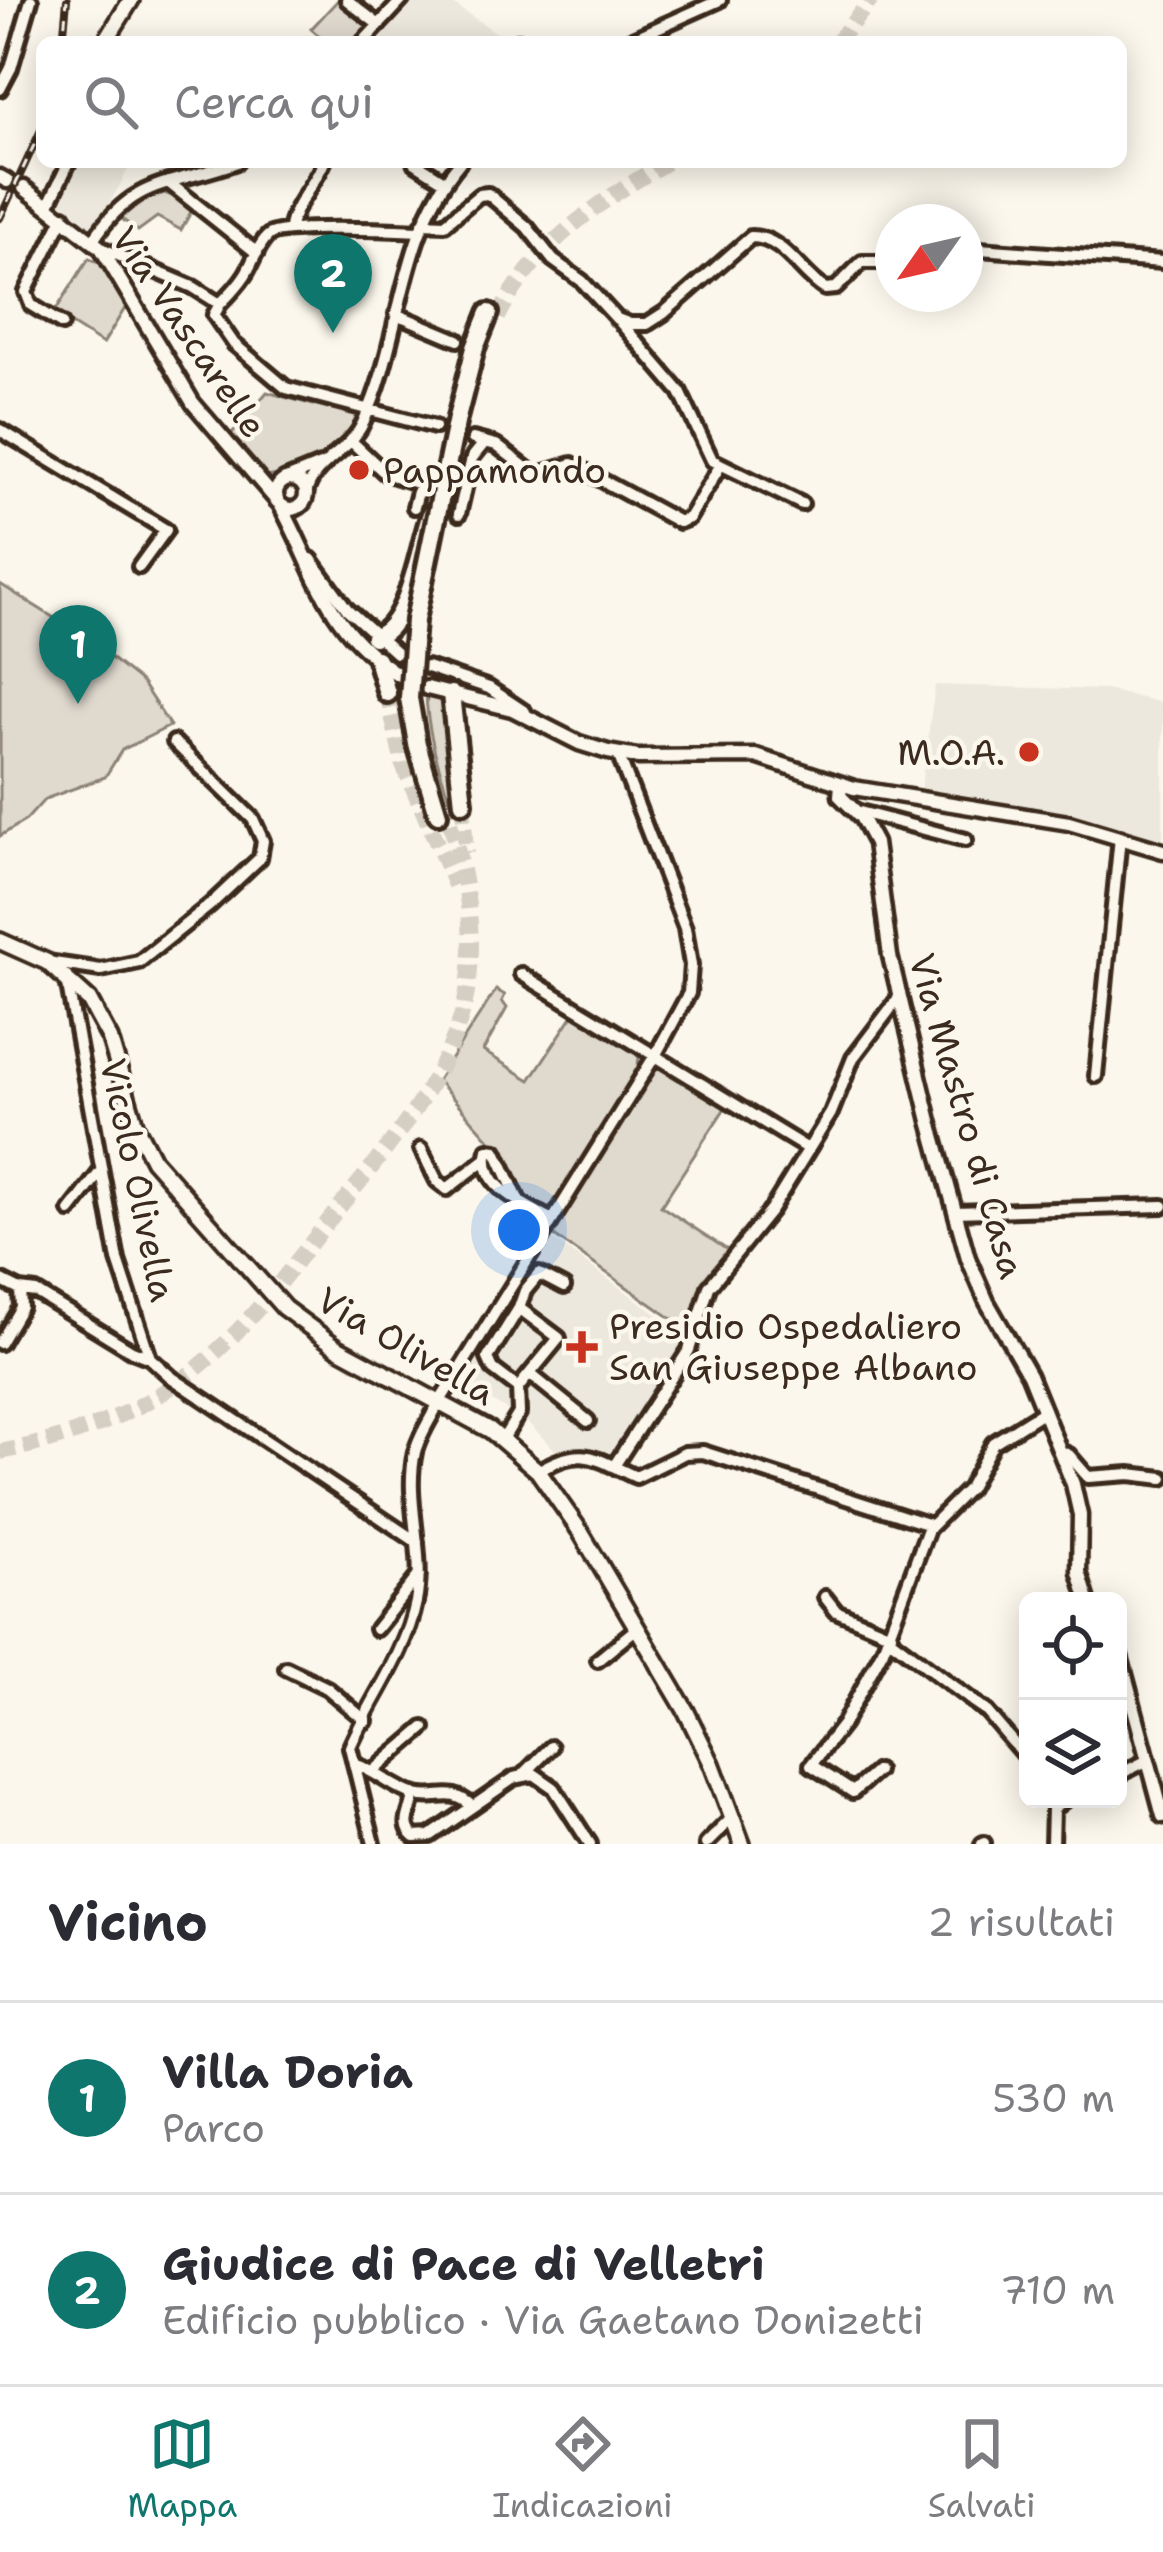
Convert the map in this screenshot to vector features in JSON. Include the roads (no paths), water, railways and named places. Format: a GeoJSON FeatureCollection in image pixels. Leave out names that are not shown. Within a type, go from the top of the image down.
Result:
{"type":"FeatureCollection","features":[{"type":"Feature","properties":{"kind":"highway"},"geometry":{"type":"LineString","coordinates":[[374,637],[395,626],[494,315]]}},
{"type":"Feature","properties":{"kind":"highway"},"geometry":{"type":"LineString","coordinates":[[418,694],[426,616],[462,419]]}},
{"type":"Feature","properties":{"kind":"highway"},"geometry":{"type":"LineString","coordinates":[[444,480],[413,631],[425,739],[449,810],[451,694]]}},
{"type":"Feature","properties":{"kind":"highway"},"geometry":{"type":"LineString","coordinates":[[377,659],[387,693]]}},
{"type":"Feature","properties":{"kind":"main road"},"geometry":{"type":"LineString","coordinates":[[109,36],[131,0]]}},
{"type":"Feature","properties":{"kind":"main road","name":"Via Olivella"},"geometry":{"type":"LineString","coordinates":[[0,940],[47,962],[89,1000],[102,1021],[139,1133],[179,1193],[304,1325],[503,1439],[538,1471],[580,1531],[696,1729],[742,1844]]}},
{"type":"Feature","properties":{"kind":"street"},"geometry":{"type":"LineString","coordinates":[[0,89],[31,0]]}},
{"type":"Feature","properties":{"kind":"street"},"geometry":{"type":"LineString","coordinates":[[347,0],[379,25]]}},
{"type":"Feature","properties":{"kind":"street"},"geometry":{"type":"LineString","coordinates":[[369,36],[402,0]]}},
{"type":"Feature","properties":{"kind":"street"},"geometry":{"type":"LineString","coordinates":[[639,36],[720,0]]}},
{"type":"Feature","properties":{"kind":"street"},"geometry":{"type":"LineString","coordinates":[[49,204],[66,168]]}},
{"type":"Feature","properties":{"kind":"street"},"geometry":{"type":"LineString","coordinates":[[216,168],[128,198],[97,243],[206,293],[220,304]]}},
{"type":"Feature","properties":{"kind":"street"},"geometry":{"type":"LineString","coordinates":[[290,228],[291,216],[310,192],[320,168]]}},
{"type":"Feature","properties":{"kind":"street"},"geometry":{"type":"LineString","coordinates":[[423,168],[444,181]]}},
{"type":"Feature","properties":{"kind":"street"},"geometry":{"type":"LineString","coordinates":[[328,462],[284,481],[275,493],[279,504],[295,508],[310,478],[328,462],[351,441],[368,410],[422,227],[455,168]]}},
{"type":"Feature","properties":{"kind":"street"},"geometry":{"type":"LineString","coordinates":[[168,182],[257,253]]}},
{"type":"Feature","properties":{"kind":"street","name":"Via Vascarelle"},"geometry":{"type":"LineString","coordinates":[[24,188],[97,243],[188,394],[279,504],[324,599],[377,659],[402,677]]}},
{"type":"Feature","properties":{"kind":"street"},"geometry":{"type":"LineString","coordinates":[[435,427],[296,392],[279,384],[221,329],[214,315],[244,278],[268,235],[290,228],[342,232],[445,224],[479,195],[488,194],[527,227],[551,258],[582,281],[677,387],[708,454],[720,466],[802,503]]}},
{"type":"Feature","properties":{"kind":"street"},"geometry":{"type":"LineString","coordinates":[[62,324],[31,305],[26,292],[64,216]]}},
{"type":"Feature","properties":{"kind":"street"},"geometry":{"type":"LineString","coordinates":[[617,320],[641,324],[656,319],[751,237],[762,237],[781,248],[829,290],[862,262],[875,262]]}},
{"type":"Feature","properties":{"kind":"street"},"geometry":{"type":"LineString","coordinates":[[983,249],[1163,262]]}},
{"type":"Feature","properties":{"kind":"street"},"geometry":{"type":"LineString","coordinates":[[396,314],[458,340]]}},
{"type":"Feature","properties":{"kind":"street"},"geometry":{"type":"LineString","coordinates":[[0,430],[166,530],[139,567]]}},
{"type":"Feature","properties":{"kind":"street"},"geometry":{"type":"LineString","coordinates":[[459,514],[479,440],[499,447],[535,475],[572,464],[679,523],[689,518],[720,466]]}},
{"type":"Feature","properties":{"kind":"street"},"geometry":{"type":"LineString","coordinates":[[351,441],[380,470],[420,484],[414,506]]}},
{"type":"Feature","properties":{"kind":"street","name":"Via Vascarelle"},"geometry":{"type":"LineString","coordinates":[[246,467],[266,482],[284,481]]}},
{"type":"Feature","properties":{"kind":"street"},"geometry":{"type":"LineString","coordinates":[[284,481],[299,482],[304,498]]}},
{"type":"Feature","properties":{"kind":"street","name":"Via Vascarelle"},"geometry":{"type":"LineString","coordinates":[[299,541],[304,498]]}},
{"type":"Feature","properties":{"kind":"street"},"geometry":{"type":"LineString","coordinates":[[299,541],[339,600],[396,653]]}},
{"type":"Feature","properties":{"kind":"street"},"geometry":{"type":"LineString","coordinates":[[428,667],[500,693],[532,718],[578,743],[618,754],[756,756],[841,784],[899,797],[977,801],[1154,847]]}},
{"type":"Feature","properties":{"kind":"street"},"geometry":{"type":"LineString","coordinates":[[418,694],[451,694],[532,718]]}},
{"type":"Feature","properties":{"kind":"street"},"geometry":{"type":"LineString","coordinates":[[47,962],[101,970],[139,962],[260,858],[263,842],[254,819],[174,742]]}},
{"type":"Feature","properties":{"kind":"street"},"geometry":{"type":"LineString","coordinates":[[374,1844],[350,1747],[411,1621],[419,1575],[413,1464],[418,1443],[688,994],[685,928],[618,754]]}},
{"type":"Feature","properties":{"kind":"street","name":"Via Mastro di Casa"},"geometry":{"type":"LineString","coordinates":[[841,784],[840,796],[870,831],[878,856],[884,923],[899,996],[976,1278],[1026,1369],[1078,1502],[1079,1572],[1085,1592]]}},
{"type":"Feature","properties":{"kind":"street"},"geometry":{"type":"LineString","coordinates":[[856,811],[966,840]]}},
{"type":"Feature","properties":{"kind":"street"},"geometry":{"type":"LineString","coordinates":[[1096,1076],[1120,837]]}},
{"type":"Feature","properties":{"kind":"street"},"geometry":{"type":"LineString","coordinates":[[521,974],[808,1149]]}},
{"type":"Feature","properties":{"kind":"street","name":"Vicolo Olivella"},"geometry":{"type":"LineString","coordinates":[[66,977],[120,1267],[150,1358],[171,1377],[417,1542]]}},
{"type":"Feature","properties":{"kind":"street"},"geometry":{"type":"LineString","coordinates":[[616,1463],[689,1350],[709,1287],[760,1225],[831,1113],[853,1058],[899,996]]}},
{"type":"Feature","properties":{"kind":"street"},"geometry":{"type":"LineString","coordinates":[[421,1149],[443,1188],[450,1188],[486,1160],[505,1194],[552,1220]]}},
{"type":"Feature","properties":{"kind":"street"},"geometry":{"type":"LineString","coordinates":[[70,1211],[101,1171]]}},
{"type":"Feature","properties":{"kind":"street"},"geometry":{"type":"LineString","coordinates":[[955,1212],[1163,1206]]}},
{"type":"Feature","properties":{"kind":"street"},"geometry":{"type":"LineString","coordinates":[[518,1388],[488,1358],[519,1308],[524,1291],[539,1274],[564,1287]]}},
{"type":"Feature","properties":{"kind":"street"},"geometry":{"type":"LineString","coordinates":[[0,1280],[34,1291],[150,1358]]}},
{"type":"Feature","properties":{"kind":"street"},"geometry":{"type":"LineString","coordinates":[[0,1343],[21,1307],[20,1290]]}},
{"type":"Feature","properties":{"kind":"street"},"geometry":{"type":"LineString","coordinates":[[503,1439],[519,1413],[518,1388],[559,1338],[519,1308]]}},
{"type":"Feature","properties":{"kind":"street"},"geometry":{"type":"LineString","coordinates":[[530,1374],[588,1421]]}},
{"type":"Feature","properties":{"kind":"street"},"geometry":{"type":"LineString","coordinates":[[878,1771],[853,1792],[812,1765],[843,1724],[890,1635],[930,1526],[969,1488],[990,1447],[1044,1411]]}},
{"type":"Feature","properties":{"kind":"street"},"geometry":{"type":"LineString","coordinates":[[1060,1451],[1070,1455],[1088,1477],[1163,1478]]}},
{"type":"Feature","properties":{"kind":"street"},"geometry":{"type":"LineString","coordinates":[[538,1471],[582,1456],[616,1463],[636,1477],[686,1453],[709,1453],[930,1526]]}},
{"type":"Feature","properties":{"kind":"street"},"geometry":{"type":"LineString","coordinates":[[376,1629],[419,1575]]}},
{"type":"Feature","properties":{"kind":"street"},"geometry":{"type":"LineString","coordinates":[[824,1597],[836,1611],[890,1635],[995,1718],[1019,1749]]}},
{"type":"Feature","properties":{"kind":"street"},"geometry":{"type":"LineString","coordinates":[[598,1660],[637,1628]]}},
{"type":"Feature","properties":{"kind":"street"},"geometry":{"type":"LineString","coordinates":[[286,1668],[328,1688],[366,1721]]}},
{"type":"Feature","properties":{"kind":"street"},"geometry":{"type":"LineString","coordinates":[[1127,1682],[1163,1816]]}},
{"type":"Feature","properties":{"kind":"street"},"geometry":{"type":"LineString","coordinates":[[375,1770],[424,1728]]}},
{"type":"Feature","properties":{"kind":"street"},"geometry":{"type":"LineString","coordinates":[[414,1794],[406,1825],[415,1838],[430,1836],[524,1774],[551,1747]]}},
{"type":"Feature","properties":{"kind":"street"},"geometry":{"type":"LineString","coordinates":[[1127,1770],[1148,1760]]}},
{"type":"Feature","properties":{"kind":"street"},"geometry":{"type":"LineString","coordinates":[[354,1764],[375,1770],[414,1794],[455,1794],[472,1806]]}},
{"type":"Feature","properties":{"kind":"street"},"geometry":{"type":"LineString","coordinates":[[524,1774],[538,1775],[552,1785],[590,1844]]}},
{"type":"Feature","properties":{"kind":"street"},"geometry":{"type":"LineString","coordinates":[[1052,1808],[1052,1844]]}},
{"type":"Feature","properties":{"kind":"street"},"geometry":{"type":"LineString","coordinates":[[706,1844],[732,1818]]}},
{"type":"Feature","properties":{"kind":"tunnel"},"geometry":{"type":"LineString","coordinates":[[842,36],[871,0]]}},
{"type":"Feature","properties":{"kind":"tunnel"},"geometry":{"type":"LineString","coordinates":[[498,317],[531,267],[570,227],[657,168]]}},
{"type":"Feature","properties":{"kind":"tunnel"},"geometry":{"type":"LineString","coordinates":[[387,693],[403,765],[455,885]]}},
{"type":"Feature","properties":{"kind":"tunnel"},"geometry":{"type":"LineString","coordinates":[[463,803],[466,853]]}},
{"type":"Feature","properties":{"kind":"tunnel"},"geometry":{"type":"LineString","coordinates":[[0,1452],[49,1441],[119,1416],[205,1362],[277,1286],[411,1116],[459,1025],[470,969],[467,901],[447,812]]}},
{"type":"Feature","properties":{"kind":"railway"},"geometry":{"type":"LineString","coordinates":[[64,36],[67,0]]}},
{"type":"Feature","properties":{"kind":"railway"},"geometry":{"type":"LineString","coordinates":[[0,218],[36,141]]}},
{"type":"Feature","properties":{"kind":"place","name":"Giudice di Pace di Velletri"},"geometry":{"type":"Point","coordinates":[333,333]}},
{"type":"Feature","properties":{"kind":"place","name":"Pappamondo"},"geometry":{"type":"Point","coordinates":[359,470]}},
{"type":"Feature","properties":{"kind":"place","name":"Villa Doria"},"geometry":{"type":"Point","coordinates":[78,704]}},
{"type":"Feature","properties":{"kind":"place","name":"M.O.A."},"geometry":{"type":"Point","coordinates":[1029,752]}},
{"type":"Feature","properties":{"kind":"place","name":"Presidio Ospedaliero San Giuseppe Albano"},"geometry":{"type":"Point","coordinates":[582,1347]}}]}
